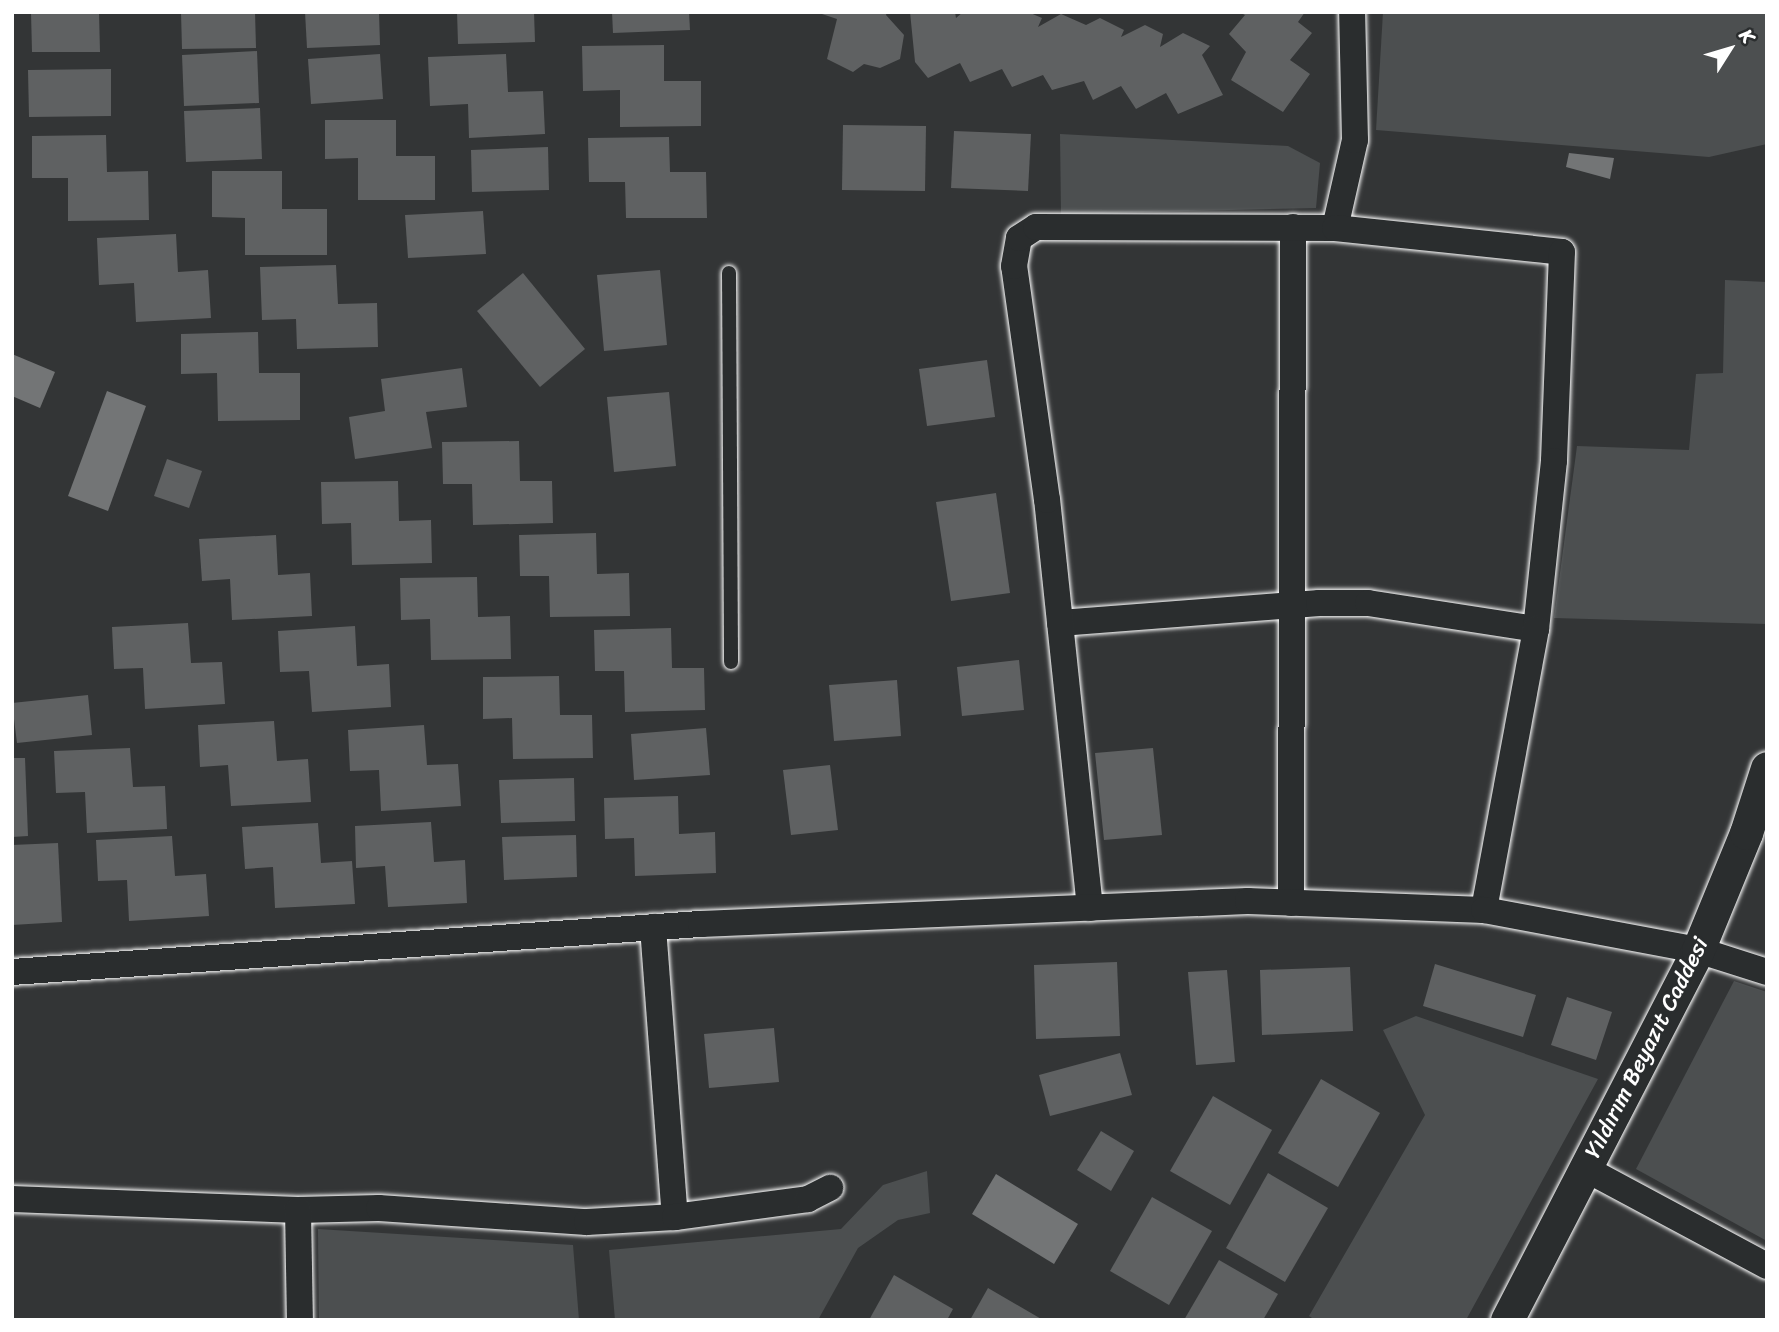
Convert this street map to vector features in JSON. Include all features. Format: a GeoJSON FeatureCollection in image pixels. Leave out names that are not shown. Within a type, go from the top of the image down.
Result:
{"type":"FeatureCollection","features":[{"type":"Feature","properties":{"kind":"street"},"geometry":{"type":"LineString","coordinates":[[1335,228],[1355,140],[1352,12]]}},
{"type":"Feature","properties":{"kind":"street"},"geometry":{"type":"LineString","coordinates":[[1090,908],[1047,500],[1014,266],[1019,238],[1035,227],[1335,228],[1562,252],[1554,461],[1536,629],[1484,910]]}},
{"type":"Feature","properties":{"kind":"street"},"geometry":{"type":"LineString","coordinates":[[1291,903],[1293,227]]}},
{"type":"Feature","properties":{"kind":"street"},"geometry":{"type":"LineString","coordinates":[[1060,623],[1292,605],[1368,603],[1536,629]]}},
{"type":"Feature","properties":{"kind":"street","name":"Yıldırım Beyazıt Caddesi"},"geometry":{"type":"LineString","coordinates":[[1507,1320],[1699,950],[1746,833],[1767,768]]}},
{"type":"Feature","properties":{"kind":"street"},"geometry":{"type":"LineString","coordinates":[[12,972],[653,927],[1248,901],[1484,910],[1699,950],[1767,972]]}},
{"type":"Feature","properties":{"kind":"street"},"geometry":{"type":"LineString","coordinates":[[653,927],[675,1217]]}},
{"type":"Feature","properties":{"kind":"street"},"geometry":{"type":"LineString","coordinates":[[1586,1169],[1767,1266]]}},
{"type":"Feature","properties":{"kind":"street"},"geometry":{"type":"LineString","coordinates":[[12,1199],[298,1210],[379,1208],[587,1222],[675,1217],[808,1199],[830,1188]]}},
{"type":"Feature","properties":{"kind":"street"},"geometry":{"type":"LineString","coordinates":[[298,1210],[300,1320]]}},
{"type":"Feature","properties":{"kind":"lane"},"geometry":{"type":"LineString","coordinates":[[729,273],[731,662]]}},
{"type":"Feature","properties":{"kind":"shaded area"},"geometry":{"type":"Polygon","coordinates":[[[1383,12],[1767,12],[1767,144],[1709,157],[1376,130],[1383,12]]]}},
{"type":"Feature","properties":{"kind":"shaded area"},"geometry":{"type":"Polygon","coordinates":[[[1060,134],[1288,146],[1320,163],[1316,208],[1061,214],[1060,134]]]}},
{"type":"Feature","properties":{"kind":"shaded area"},"geometry":{"type":"Polygon","coordinates":[[[1569,153],[1614,158],[1610,179],[1566,167],[1569,153]]]}},
{"type":"Feature","properties":{"kind":"shaded area"},"geometry":{"type":"Polygon","coordinates":[[[1725,280],[1767,282],[1767,624],[1554,618],[1577,446],[1689,450],[1696,374],[1723,373],[1725,280]]]}},
{"type":"Feature","properties":{"kind":"shaded area"},"geometry":{"type":"Polygon","coordinates":[[[12,354],[55,372],[40,408],[12,396],[12,354]]]}},
{"type":"Feature","properties":{"kind":"shaded area"},"geometry":{"type":"Polygon","coordinates":[[[107,391],[146,406],[108,511],[68,496],[107,391]]]}},
{"type":"Feature","properties":{"kind":"shaded area"},"geometry":{"type":"Polygon","coordinates":[[[1734,981],[1767,992],[1767,1241],[1636,1169],[1734,981]]]}},
{"type":"Feature","properties":{"kind":"shaded area"},"geometry":{"type":"Polygon","coordinates":[[[1416,1016],[1598,1079],[1466,1320],[1315,1320],[1309,1316],[1425,1115],[1383,1030],[1416,1016]]]}},
{"type":"Feature","properties":{"kind":"shaded area"},"geometry":{"type":"Polygon","coordinates":[[[927,1171],[930,1213],[898,1220],[858,1248],[818,1320],[615,1320],[609,1250],[841,1229],[883,1185],[927,1171]]]}},
{"type":"Feature","properties":{"kind":"shaded area"},"geometry":{"type":"Polygon","coordinates":[[[996,1174],[1078,1224],[1054,1264],[972,1214],[996,1174]]]}},
{"type":"Feature","properties":{"kind":"shaded area"},"geometry":{"type":"Polygon","coordinates":[[[318,1229],[573,1245],[579,1320],[319,1320],[318,1229]]]}},
{"type":"Feature","properties":{"kind":"building"},"geometry":{"type":"Polygon","coordinates":[[[31,12],[99,12],[100,52],[32,52],[31,12]]]}},
{"type":"Feature","properties":{"kind":"building"},"geometry":{"type":"Polygon","coordinates":[[[181,12],[255,12],[256,48],[182,49],[181,12]]]}},
{"type":"Feature","properties":{"kind":"building"},"geometry":{"type":"Polygon","coordinates":[[[305,12],[379,12],[380,45],[307,48],[305,12]]]}},
{"type":"Feature","properties":{"kind":"building"},"geometry":{"type":"Polygon","coordinates":[[[457,12],[534,12],[535,42],[458,44],[457,12]]]}},
{"type":"Feature","properties":{"kind":"building"},"geometry":{"type":"Polygon","coordinates":[[[612,12],[689,12],[690,30],[613,33],[612,12]]]}},
{"type":"Feature","properties":{"kind":"building"},"geometry":{"type":"Polygon","coordinates":[[[816,12],[887,12],[886,15],[904,35],[900,59],[880,68],[864,64],[853,72],[827,59],[837,19],[816,12]]]}},
{"type":"Feature","properties":{"kind":"building"},"geometry":{"type":"Polygon","coordinates":[[[910,12],[955,12],[956,18],[963,12],[1028,12],[1042,18],[1038,27],[1061,14],[1086,25],[1100,18],[1124,30],[1121,37],[1145,25],[1163,34],[1160,47],[1183,33],[1210,46],[1202,55],[1223,95],[1178,114],[1166,93],[1136,109],[1121,86],[1093,100],[1084,81],[1052,90],[1043,75],[1012,87],[1002,69],[970,82],[960,63],[928,78],[915,62],[910,12]]]}},
{"type":"Feature","properties":{"kind":"building"},"geometry":{"type":"Polygon","coordinates":[[[1239,12],[1305,12],[1298,22],[1312,33],[1290,60],[1310,74],[1283,112],[1231,80],[1246,52],[1229,34],[1245,15],[1239,12]]]}},
{"type":"Feature","properties":{"kind":"building"},"geometry":{"type":"Polygon","coordinates":[[[664,45],[664,81],[701,81],[701,126],[620,127],[620,90],[583,91],[582,46],[664,45]]]}},
{"type":"Feature","properties":{"kind":"building"},"geometry":{"type":"Polygon","coordinates":[[[257,51],[259,103],[184,106],[182,55],[257,51]]]}},
{"type":"Feature","properties":{"kind":"building"},"geometry":{"type":"Polygon","coordinates":[[[380,54],[383,99],[311,104],[308,59],[380,54]]]}},
{"type":"Feature","properties":{"kind":"building"},"geometry":{"type":"Polygon","coordinates":[[[506,54],[508,92],[543,91],[545,134],[469,138],[468,104],[430,106],[428,57],[506,54]]]}},
{"type":"Feature","properties":{"kind":"building"},"geometry":{"type":"Polygon","coordinates":[[[111,69],[111,116],[29,117],[28,70],[111,69]]]}},
{"type":"Feature","properties":{"kind":"building"},"geometry":{"type":"Polygon","coordinates":[[[260,108],[262,159],[186,162],[184,111],[260,108]]]}},
{"type":"Feature","properties":{"kind":"building"},"geometry":{"type":"Polygon","coordinates":[[[325,120],[396,120],[396,156],[435,156],[435,200],[358,200],[358,158],[325,159],[325,120]]]}},
{"type":"Feature","properties":{"kind":"building"},"geometry":{"type":"Polygon","coordinates":[[[843,125],[926,126],[925,191],[842,190],[843,125]]]}},
{"type":"Feature","properties":{"kind":"building"},"geometry":{"type":"Polygon","coordinates":[[[954,131],[1031,134],[1028,191],[951,188],[954,131]]]}},
{"type":"Feature","properties":{"kind":"building"},"geometry":{"type":"Polygon","coordinates":[[[106,135],[107,172],[148,171],[149,220],[68,221],[68,178],[32,178],[32,136],[106,135]]]}},
{"type":"Feature","properties":{"kind":"building"},"geometry":{"type":"Polygon","coordinates":[[[669,137],[670,172],[706,172],[707,218],[626,218],[625,182],[589,182],[588,138],[669,137]]]}},
{"type":"Feature","properties":{"kind":"building"},"geometry":{"type":"Polygon","coordinates":[[[548,147],[549,190],[472,192],[471,150],[548,147]]]}},
{"type":"Feature","properties":{"kind":"building"},"geometry":{"type":"Polygon","coordinates":[[[212,171],[282,171],[282,209],[327,209],[327,255],[245,255],[245,218],[212,217],[212,171]]]}},
{"type":"Feature","properties":{"kind":"building"},"geometry":{"type":"Polygon","coordinates":[[[483,211],[486,254],[408,258],[405,215],[483,211]]]}},
{"type":"Feature","properties":{"kind":"building"},"geometry":{"type":"Polygon","coordinates":[[[176,234],[178,272],[208,270],[211,318],[136,322],[134,283],[99,285],[97,238],[176,234]]]}},
{"type":"Feature","properties":{"kind":"building"},"geometry":{"type":"Polygon","coordinates":[[[336,265],[338,304],[377,303],[378,347],[297,349],[296,319],[262,320],[260,267],[336,265]]]}},
{"type":"Feature","properties":{"kind":"building"},"geometry":{"type":"Polygon","coordinates":[[[660,270],[667,345],[604,351],[597,275],[660,270]]]}},
{"type":"Feature","properties":{"kind":"building"},"geometry":{"type":"Polygon","coordinates":[[[523,273],[585,349],[540,387],[477,311],[523,273]]]}},
{"type":"Feature","properties":{"kind":"building"},"geometry":{"type":"Polygon","coordinates":[[[258,332],[259,373],[300,373],[300,420],[218,421],[217,373],[181,374],[181,334],[258,332]]]}},
{"type":"Feature","properties":{"kind":"building"},"geometry":{"type":"Polygon","coordinates":[[[987,360],[995,417],[927,426],[919,369],[987,360]]]}},
{"type":"Feature","properties":{"kind":"building"},"geometry":{"type":"Polygon","coordinates":[[[462,368],[467,407],[426,412],[432,448],[355,459],[349,417],[385,411],[381,379],[462,368]]]}},
{"type":"Feature","properties":{"kind":"building"},"geometry":{"type":"Polygon","coordinates":[[[669,392],[676,466],[614,472],[607,397],[669,392]]]}},
{"type":"Feature","properties":{"kind":"building"},"geometry":{"type":"Polygon","coordinates":[[[519,441],[520,481],[552,481],[553,523],[473,525],[472,484],[443,484],[442,442],[519,441]]]}},
{"type":"Feature","properties":{"kind":"building"},"geometry":{"type":"Polygon","coordinates":[[[167,459],[202,471],[189,508],[154,496],[167,459]]]}},
{"type":"Feature","properties":{"kind":"building"},"geometry":{"type":"Polygon","coordinates":[[[398,481],[399,521],[431,520],[432,563],[352,565],[351,523],[322,524],[321,482],[398,481]]]}},
{"type":"Feature","properties":{"kind":"building"},"geometry":{"type":"Polygon","coordinates":[[[996,493],[1010,593],[951,601],[936,502],[996,493]]]}},
{"type":"Feature","properties":{"kind":"building"},"geometry":{"type":"Polygon","coordinates":[[[596,533],[597,574],[629,573],[630,616],[550,617],[549,576],[520,576],[519,535],[596,533]]]}},
{"type":"Feature","properties":{"kind":"building"},"geometry":{"type":"Polygon","coordinates":[[[276,535],[278,575],[310,573],[312,616],[232,620],[230,579],[202,581],[199,539],[276,535]]]}},
{"type":"Feature","properties":{"kind":"building"},"geometry":{"type":"Polygon","coordinates":[[[477,577],[478,617],[510,616],[511,659],[431,660],[430,619],[401,620],[400,578],[477,577]]]}},
{"type":"Feature","properties":{"kind":"building"},"geometry":{"type":"Polygon","coordinates":[[[188,623],[191,663],[222,662],[225,704],[145,709],[143,668],[114,669],[112,627],[188,623]]]}},
{"type":"Feature","properties":{"kind":"building"},"geometry":{"type":"Polygon","coordinates":[[[355,626],[357,666],[389,664],[391,707],[312,712],[309,671],[280,672],[278,631],[355,626]]]}},
{"type":"Feature","properties":{"kind":"building"},"geometry":{"type":"Polygon","coordinates":[[[671,628],[672,668],[704,668],[705,710],[625,712],[624,671],[595,671],[594,630],[671,628]]]}},
{"type":"Feature","properties":{"kind":"building"},"geometry":{"type":"Polygon","coordinates":[[[1019,660],[1024,710],[962,716],[957,667],[1019,660]]]}},
{"type":"Feature","properties":{"kind":"building"},"geometry":{"type":"Polygon","coordinates":[[[559,676],[560,715],[592,715],[593,758],[513,759],[512,718],[483,719],[483,677],[559,676]]]}},
{"type":"Feature","properties":{"kind":"building"},"geometry":{"type":"Polygon","coordinates":[[[897,680],[901,736],[834,741],[829,685],[897,680]]]}},
{"type":"Feature","properties":{"kind":"building"},"geometry":{"type":"Polygon","coordinates":[[[88,695],[92,735],[17,743],[12,703],[88,695]]]}},
{"type":"Feature","properties":{"kind":"building"},"geometry":{"type":"Polygon","coordinates":[[[274,721],[277,761],[308,759],[311,802],[231,806],[228,765],[200,767],[198,725],[274,721]]]}},
{"type":"Feature","properties":{"kind":"building"},"geometry":{"type":"Polygon","coordinates":[[[424,725],[427,765],[458,764],[461,806],[381,811],[379,770],[350,771],[348,730],[424,725]]]}},
{"type":"Feature","properties":{"kind":"building"},"geometry":{"type":"Polygon","coordinates":[[[706,728],[710,775],[634,780],[631,734],[706,728]]]}},
{"type":"Feature","properties":{"kind":"building"},"geometry":{"type":"Polygon","coordinates":[[[130,748],[133,787],[165,786],[167,829],[87,833],[85,792],[56,793],[54,751],[130,748]]]}},
{"type":"Feature","properties":{"kind":"building"},"geometry":{"type":"Polygon","coordinates":[[[1153,748],[1162,835],[1104,840],[1095,753],[1153,748]]]}},
{"type":"Feature","properties":{"kind":"building"},"geometry":{"type":"Polygon","coordinates":[[[12,758],[25,758],[28,836],[12,837],[12,758]]]}},
{"type":"Feature","properties":{"kind":"building"},"geometry":{"type":"Polygon","coordinates":[[[830,765],[838,830],[791,835],[783,770],[830,765]]]}},
{"type":"Feature","properties":{"kind":"building"},"geometry":{"type":"Polygon","coordinates":[[[574,778],[575,821],[501,823],[499,780],[574,778]]]}},
{"type":"Feature","properties":{"kind":"building"},"geometry":{"type":"Polygon","coordinates":[[[678,796],[679,834],[715,832],[716,873],[635,876],[634,838],[605,839],[604,798],[678,796]]]}},
{"type":"Feature","properties":{"kind":"building"},"geometry":{"type":"Polygon","coordinates":[[[431,822],[434,862],[465,860],[467,903],[388,907],[385,866],[356,868],[355,826],[431,822]]]}},
{"type":"Feature","properties":{"kind":"building"},"geometry":{"type":"Polygon","coordinates":[[[318,823],[321,863],[352,861],[355,904],[275,908],[273,867],[245,869],[242,827],[318,823]]]}},
{"type":"Feature","properties":{"kind":"building"},"geometry":{"type":"Polygon","coordinates":[[[576,835],[577,877],[504,880],[502,837],[576,835]]]}},
{"type":"Feature","properties":{"kind":"building"},"geometry":{"type":"Polygon","coordinates":[[[172,836],[175,876],[206,874],[209,916],[129,921],[127,880],[98,881],[96,840],[172,836]]]}},
{"type":"Feature","properties":{"kind":"building"},"geometry":{"type":"Polygon","coordinates":[[[58,843],[62,922],[12,925],[12,845],[58,843]]]}},
{"type":"Feature","properties":{"kind":"building"},"geometry":{"type":"Polygon","coordinates":[[[1117,962],[1120,1036],[1036,1039],[1034,965],[1117,962]]]}},
{"type":"Feature","properties":{"kind":"building"},"geometry":{"type":"Polygon","coordinates":[[[1435,964],[1536,995],[1523,1037],[1423,1006],[1435,964]]]}},
{"type":"Feature","properties":{"kind":"building"},"geometry":{"type":"Polygon","coordinates":[[[1350,967],[1353,1031],[1262,1035],[1260,970],[1350,967]]]}},
{"type":"Feature","properties":{"kind":"building"},"geometry":{"type":"Polygon","coordinates":[[[1227,970],[1235,1062],[1196,1065],[1188,972],[1227,970]]]}},
{"type":"Feature","properties":{"kind":"building"},"geometry":{"type":"Polygon","coordinates":[[[1567,997],[1612,1012],[1596,1060],[1551,1045],[1567,997]]]}},
{"type":"Feature","properties":{"kind":"building"},"geometry":{"type":"Polygon","coordinates":[[[774,1028],[779,1082],[709,1088],[704,1034],[774,1028]]]}},
{"type":"Feature","properties":{"kind":"building"},"geometry":{"type":"Polygon","coordinates":[[[1120,1053],[1132,1095],[1050,1116],[1039,1075],[1120,1053]]]}},
{"type":"Feature","properties":{"kind":"building"},"geometry":{"type":"Polygon","coordinates":[[[1321,1079],[1380,1113],[1338,1187],[1278,1153],[1321,1079]]]}},
{"type":"Feature","properties":{"kind":"building"},"geometry":{"type":"Polygon","coordinates":[[[1213,1096],[1272,1130],[1230,1205],[1170,1171],[1213,1096]]]}},
{"type":"Feature","properties":{"kind":"building"},"geometry":{"type":"Polygon","coordinates":[[[1101,1131],[1134,1151],[1111,1191],[1077,1170],[1101,1131]]]}},
{"type":"Feature","properties":{"kind":"building"},"geometry":{"type":"Polygon","coordinates":[[[1268,1173],[1328,1208],[1285,1282],[1226,1248],[1268,1173]]]}},
{"type":"Feature","properties":{"kind":"building"},"geometry":{"type":"Polygon","coordinates":[[[1152,1197],[1212,1231],[1169,1305],[1110,1271],[1152,1197]]]}},
{"type":"Feature","properties":{"kind":"building"},"geometry":{"type":"Polygon","coordinates":[[[1219,1260],[1278,1294],[1263,1320],[1184,1320],[1219,1260]]]}},
{"type":"Feature","properties":{"kind":"building"},"geometry":{"type":"Polygon","coordinates":[[[894,1275],[953,1309],[947,1320],[869,1320],[894,1275]]]}},
{"type":"Feature","properties":{"kind":"building"},"geometry":{"type":"Polygon","coordinates":[[[988,1288],[1043,1320],[970,1320],[988,1288]]]}}]}
